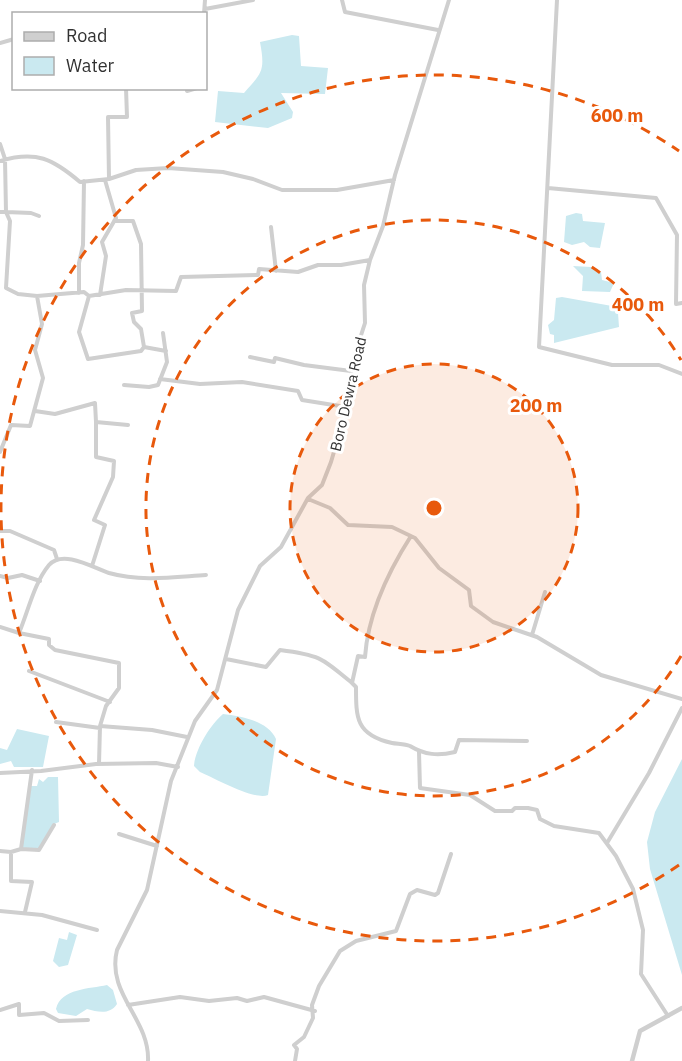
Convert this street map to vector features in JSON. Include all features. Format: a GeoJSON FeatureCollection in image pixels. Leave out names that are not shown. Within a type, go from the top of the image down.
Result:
{"type":"FeatureCollection","features":[{"type":"Feature","properties":{"kind":"street"},"geometry":{"type":"LineString","coordinates":[[205,0],[205,11],[253,0]]}},
{"type":"Feature","properties":{"kind":"street"},"geometry":{"type":"LineString","coordinates":[[342,0],[345,12],[438,30]]}},
{"type":"Feature","properties":{"kind":"street","name":"Boro Dewra Road"},"geometry":{"type":"LineString","coordinates":[[148,1061],[148,1050],[142,1030],[118,985],[114,960],[121,939],[136,916],[147,890],[171,781],[187,737],[217,690],[238,610],[249,593],[256,572],[281,548],[314,489],[322,485],[327,475],[346,407],[351,371],[365,323],[364,285],[370,260],[383,226],[394,180],[449,0]]}},
{"type":"Feature","properties":{"kind":"street"},"geometry":{"type":"LineString","coordinates":[[557,0],[539,347],[612,365],[659,365],[682,374]]}},
{"type":"Feature","properties":{"kind":"street"},"geometry":{"type":"LineString","coordinates":[[100,295],[106,256],[102,242],[116,218],[107,180],[108,117],[128,117],[126,90]]}},
{"type":"Feature","properties":{"kind":"street"},"geometry":{"type":"LineString","coordinates":[[0,144],[6,212],[10,221],[3,288],[18,294],[37,296],[84,292],[89,296],[126,290],[176,291],[181,277],[258,275],[259,269],[298,272],[318,265],[341,266],[370,260]]}},
{"type":"Feature","properties":{"kind":"street"},"geometry":{"type":"LineString","coordinates":[[3,160],[25,155],[55,161],[80,182],[107,180],[136,170],[168,168],[223,172],[253,179],[282,190],[337,190],[394,180]]}},
{"type":"Feature","properties":{"kind":"street"},"geometry":{"type":"LineString","coordinates":[[79,293],[79,263],[83,245],[84,181]]}},
{"type":"Feature","properties":{"kind":"street"},"geometry":{"type":"LineString","coordinates":[[548,188],[656,198],[677,235],[676,304],[682,303]]}},
{"type":"Feature","properties":{"kind":"street"},"geometry":{"type":"LineString","coordinates":[[0,212],[31,213],[39,216]]}},
{"type":"Feature","properties":{"kind":"street"},"geometry":{"type":"LineString","coordinates":[[114,221],[133,221],[141,244],[142,311],[132,312],[134,322],[141,329],[144,347]]}},
{"type":"Feature","properties":{"kind":"street"},"geometry":{"type":"LineString","coordinates":[[271,226],[277,271]]}},
{"type":"Feature","properties":{"kind":"street"},"geometry":{"type":"LineString","coordinates":[[0,452],[12,425],[30,426],[43,378],[35,350],[42,324],[37,296]]}},
{"type":"Feature","properties":{"kind":"street"},"geometry":{"type":"LineString","coordinates":[[89,296],[79,332],[88,359],[141,351],[144,347]]}},
{"type":"Feature","properties":{"kind":"street"},"geometry":{"type":"LineString","coordinates":[[124,385],[155,387],[167,362],[163,333]]}},
{"type":"Feature","properties":{"kind":"street"},"geometry":{"type":"LineString","coordinates":[[144,347],[166,351]]}},
{"type":"Feature","properties":{"kind":"street"},"geometry":{"type":"LineString","coordinates":[[250,357],[274,362],[275,358],[304,365],[351,371]]}},
{"type":"Feature","properties":{"kind":"street"},"geometry":{"type":"LineString","coordinates":[[160,379],[200,384],[228,381],[273,386],[298,391],[302,399],[346,407]]}},
{"type":"Feature","properties":{"kind":"street"},"geometry":{"type":"LineString","coordinates":[[35,411],[54,414],[95,403],[96,457],[114,461],[113,477],[94,520],[105,525],[92,566]]}},
{"type":"Feature","properties":{"kind":"street"},"geometry":{"type":"LineString","coordinates":[[96,422],[128,425]]}},
{"type":"Feature","properties":{"kind":"street"},"geometry":{"type":"LineString","coordinates":[[308,499],[330,508],[348,525],[392,527],[411,536],[439,568],[469,590],[471,606],[480,615],[509,629],[532,635],[601,675],[682,699]]}},
{"type":"Feature","properties":{"kind":"street"},"geometry":{"type":"LineString","coordinates":[[0,531],[10,531],[54,550],[57,559]]}},
{"type":"Feature","properties":{"kind":"street"},"geometry":{"type":"LineString","coordinates":[[352,683],[358,656],[365,657],[368,630],[395,558],[411,536]]}},
{"type":"Feature","properties":{"kind":"street"},"geometry":{"type":"LineString","coordinates":[[19,633],[40,581],[49,564],[57,559],[82,562],[109,573],[138,579],[206,575]]}},
{"type":"Feature","properties":{"kind":"street"},"geometry":{"type":"LineString","coordinates":[[0,576],[8,578],[22,575],[40,581]]}},
{"type":"Feature","properties":{"kind":"street"},"geometry":{"type":"LineString","coordinates":[[532,635],[545,592]]}},
{"type":"Feature","properties":{"kind":"street"},"geometry":{"type":"LineString","coordinates":[[0,627],[49,639],[49,645],[55,650],[119,663],[119,688],[110,702],[100,727],[99,764]]}},
{"type":"Feature","properties":{"kind":"street"},"geometry":{"type":"LineString","coordinates":[[226,659],[266,667],[280,650],[321,657],[356,687],[356,716],[370,735],[410,746],[419,752],[432,754],[455,752],[459,740],[528,741]]}},
{"type":"Feature","properties":{"kind":"street"},"geometry":{"type":"LineString","coordinates":[[29,671],[110,702]]}},
{"type":"Feature","properties":{"kind":"street"},"geometry":{"type":"LineString","coordinates":[[607,844],[649,773],[682,708]]}},
{"type":"Feature","properties":{"kind":"street"},"geometry":{"type":"LineString","coordinates":[[56,722],[152,730],[187,737]]}},
{"type":"Feature","properties":{"kind":"street"},"geometry":{"type":"LineString","coordinates":[[419,752],[420,788],[470,795],[495,811],[531,808],[537,810],[544,822],[554,826],[599,833],[633,889],[643,930],[641,974],[668,1016]]}},
{"type":"Feature","properties":{"kind":"street"},"geometry":{"type":"LineString","coordinates":[[0,772],[41,771],[99,764],[156,764],[178,767]]}},
{"type":"Feature","properties":{"kind":"street"},"geometry":{"type":"LineString","coordinates":[[21,849],[32,770]]}},
{"type":"Feature","properties":{"kind":"street"},"geometry":{"type":"LineString","coordinates":[[0,851],[39,850],[54,825]]}},
{"type":"Feature","properties":{"kind":"street"},"geometry":{"type":"LineString","coordinates":[[119,834],[157,846]]}},
{"type":"Feature","properties":{"kind":"street"},"geometry":{"type":"LineString","coordinates":[[12,852],[11,881],[32,882],[25,912]]}},
{"type":"Feature","properties":{"kind":"street"},"geometry":{"type":"LineString","coordinates":[[295,1061],[297,1050],[294,1045],[304,1037],[315,1011],[312,1005],[319,986],[340,951],[356,941],[396,931],[410,894],[417,890],[435,895],[438,893],[451,854]]}},
{"type":"Feature","properties":{"kind":"street"},"geometry":{"type":"LineString","coordinates":[[0,911],[25,912],[98,930]]}},
{"type":"Feature","properties":{"kind":"street"},"geometry":{"type":"LineString","coordinates":[[127,1005],[180,997],[209,1001],[264,997],[315,1011]]}},
{"type":"Feature","properties":{"kind":"street"},"geometry":{"type":"LineString","coordinates":[[0,1010],[19,1004],[20,1014],[44,1013],[59,1021],[88,1020]]}},
{"type":"Feature","properties":{"kind":"street"},"geometry":{"type":"LineString","coordinates":[[632,1061],[640,1031],[682,1008]]}},
{"type":"Feature","properties":{"kind":"water"},"geometry":{"type":"Polygon","coordinates":[[[292,35],[299,36],[301,66],[328,68],[325,94],[281,93],[293,112],[292,118],[268,128],[215,122],[218,91],[244,93],[259,75],[262,65],[260,42],[292,35]]]}},
{"type":"Feature","properties":{"kind":"water"},"geometry":{"type":"Polygon","coordinates":[[[582,214],[583,221],[605,223],[600,248],[590,247],[584,242],[572,245],[564,242],[566,216],[582,214]]]}},
{"type":"Feature","properties":{"kind":"water"},"geometry":{"type":"Polygon","coordinates":[[[573,266],[591,267],[601,272],[602,280],[614,283],[610,292],[582,291],[583,276],[573,266]]]}},
{"type":"Feature","properties":{"kind":"water"},"geometry":{"type":"Polygon","coordinates":[[[562,297],[612,306],[618,313],[619,327],[554,343],[554,335],[550,334],[548,325],[554,320],[556,298],[562,297]]]}},
{"type":"Feature","properties":{"kind":"water"},"geometry":{"type":"Polygon","coordinates":[[[223,714],[246,718],[260,724],[267,728],[276,739],[268,795],[254,795],[234,788],[200,772],[194,766],[204,737],[223,714]]]}},
{"type":"Feature","properties":{"kind":"water"},"geometry":{"type":"Polygon","coordinates":[[[17,729],[49,736],[43,767],[14,767],[11,761],[0,764],[0,748],[7,750],[17,729]]]}},
{"type":"Feature","properties":{"kind":"water"},"geometry":{"type":"Polygon","coordinates":[[[682,759],[682,975],[650,869],[647,842],[655,812],[682,759]]]}},
{"type":"Feature","properties":{"kind":"water"},"geometry":{"type":"Polygon","coordinates":[[[48,777],[58,777],[59,822],[54,824],[39,848],[22,849],[31,786],[37,786],[39,779],[43,782],[48,777]]]}},
{"type":"Feature","properties":{"kind":"water"},"geometry":{"type":"Polygon","coordinates":[[[69,932],[77,935],[68,965],[59,967],[53,961],[59,938],[67,940],[69,932]]]}},
{"type":"Feature","properties":{"kind":"water"},"geometry":{"type":"Polygon","coordinates":[[[107,985],[113,990],[117,1004],[111,1010],[99,1012],[87,1009],[76,1016],[58,1013],[56,1009],[59,1002],[70,993],[107,985]]]}}]}
